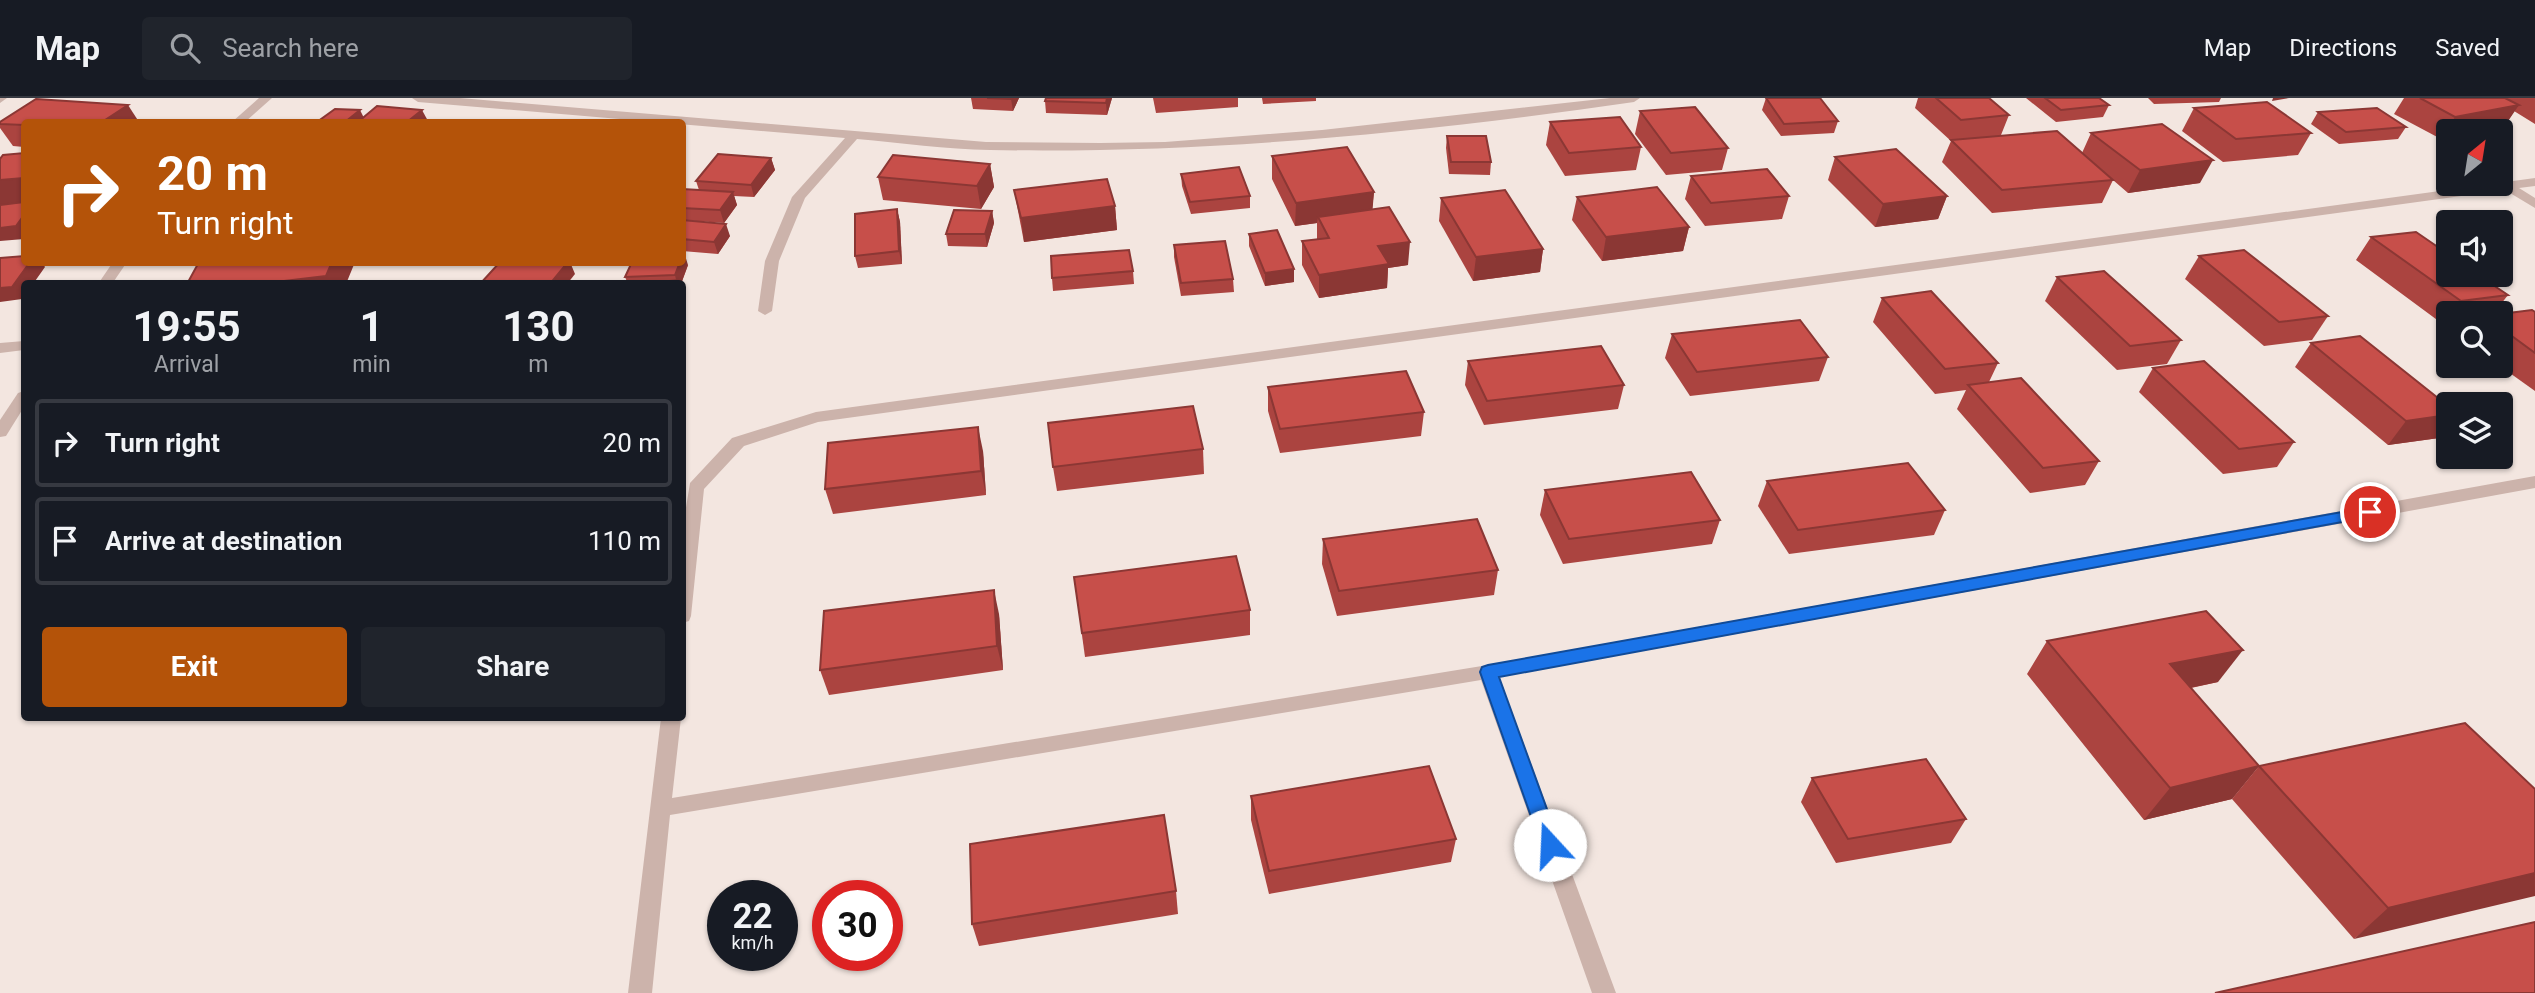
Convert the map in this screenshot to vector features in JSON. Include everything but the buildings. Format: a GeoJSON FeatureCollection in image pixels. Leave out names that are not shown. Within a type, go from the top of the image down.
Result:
{"type":"FeatureCollection","features":[{"type":"Feature","properties":{"kind":"street"},"geometry":{"type":"LineString","coordinates":[[242,119],[266,98]]}},
{"type":"Feature","properties":{"kind":"street"},"geometry":{"type":"LineString","coordinates":[[418,98],[673,119]]}},
{"type":"Feature","properties":{"kind":"street"},"geometry":{"type":"LineString","coordinates":[[686,120],[986,146],[1165,146],[1322,134],[1553,110],[1634,98]]}},
{"type":"Feature","properties":{"kind":"street"},"geometry":{"type":"LineString","coordinates":[[765,311],[772,261],[799,197],[855,134]]}},
{"type":"Feature","properties":{"kind":"street"},"geometry":{"type":"LineString","coordinates":[[2513,185],[2535,182]]}},
{"type":"Feature","properties":{"kind":"street"},"geometry":{"type":"LineString","coordinates":[[2513,190],[2535,204]]}},
{"type":"Feature","properties":{"kind":"street"},"geometry":{"type":"LineString","coordinates":[[686,579],[696,487],[738,442],[816,417],[2436,196]]}},
{"type":"Feature","properties":{"kind":"street"},"geometry":{"type":"LineString","coordinates":[[0,348],[21,346]]}},
{"type":"Feature","properties":{"kind":"street"},"geometry":{"type":"LineString","coordinates":[[0,432],[21,400]]}},
{"type":"Feature","properties":{"kind":"street"},"geometry":{"type":"LineString","coordinates":[[662,808],[1488,672],[2535,482]]}},
{"type":"Feature","properties":{"kind":"street"},"geometry":{"type":"LineString","coordinates":[[1488,672],[1604,993]]}},
{"type":"Feature","properties":{"kind":"street"},"geometry":{"type":"LineString","coordinates":[[640,993],[671,721]]}},
{"type":"Feature","properties":{"kind":"route"},"geometry":{"type":"LineString","coordinates":[[1550,845],[1488,672],[2370,512]]}}]}
